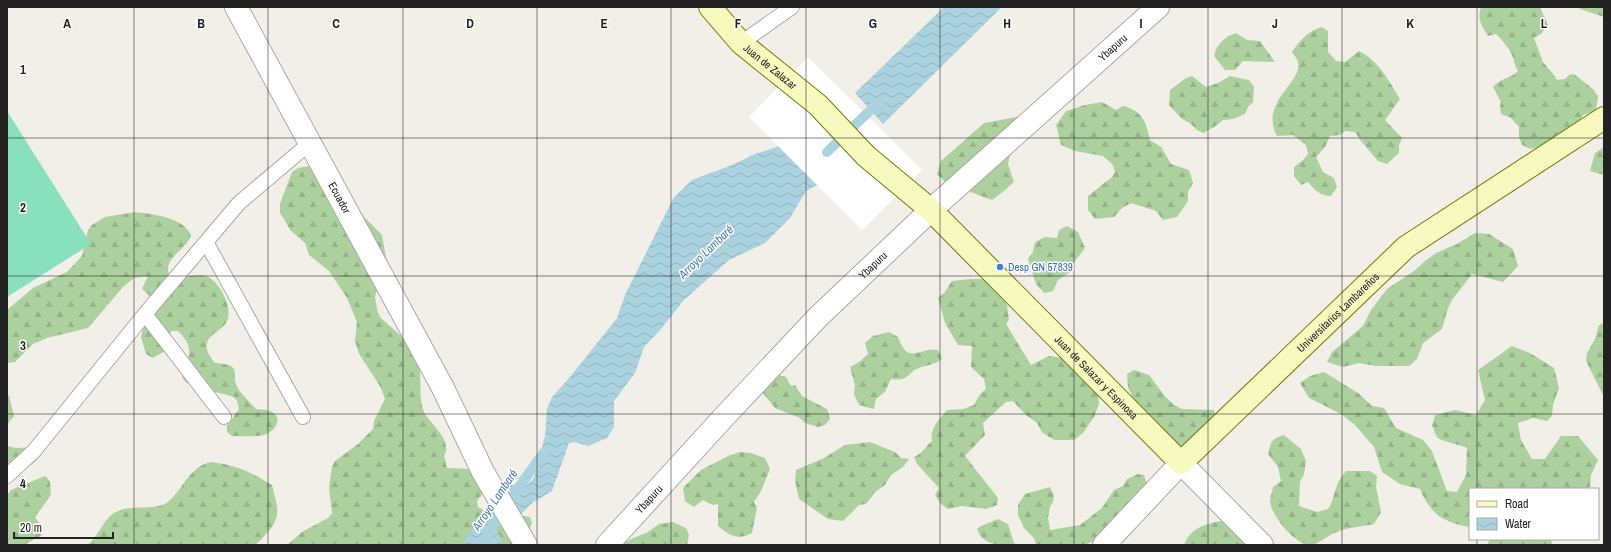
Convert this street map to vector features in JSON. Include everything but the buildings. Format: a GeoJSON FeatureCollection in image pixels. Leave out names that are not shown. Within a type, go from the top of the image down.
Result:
{"type":"FeatureCollection","features":[{"type":"Feature","properties":{"kind":"street","name":"Ecuador"},"geometry":{"type":"LineString","coordinates":[[236,7],[443,388],[483,472],[526,545]]}},
{"type":"Feature","properties":{"kind":"street","name":"Juan de Zalazar"},"geometry":{"type":"LineString","coordinates":[[710,7],[741,43],[818,105],[866,156],[931,210]]}},
{"type":"Feature","properties":{"kind":"street","name":"Ybapuru"},"geometry":{"type":"LineString","coordinates":[[607,545],[818,317],[931,210],[1158,7]]}},
{"type":"Feature","properties":{"kind":"street","name":"Universitarios Lambareños"},"geometry":{"type":"LineString","coordinates":[[1104,545],[1181,463],[1406,248],[1604,118]]}},
{"type":"Feature","properties":{"kind":"street","name":"Juan de Salazar y Espinosa"},"geometry":{"type":"LineString","coordinates":[[931,210],[1262,545]]}},
{"type":"Feature","properties":{"kind":"lane"},"geometry":{"type":"LineString","coordinates":[[741,43],[792,7]]}},
{"type":"Feature","properties":{"kind":"lane"},"geometry":{"type":"LineString","coordinates":[[7,476],[34,451],[145,314],[239,203],[310,143]]}},
{"type":"Feature","properties":{"kind":"lane"},"geometry":{"type":"LineString","coordinates":[[206,242],[304,417]]}},
{"type":"Feature","properties":{"kind":"lane"},"geometry":{"type":"LineString","coordinates":[[145,314],[224,417]]}},
{"type":"Feature","properties":{"kind":"green space"},"geometry":{"type":"Polygon","coordinates":[[[1481,7],[1540,7],[1548,25],[1541,34],[1534,38],[1543,62],[1557,80],[1565,79],[1569,75],[1574,74],[1594,90],[1598,97],[1596,109],[1593,112],[1583,115],[1576,130],[1559,134],[1550,144],[1531,149],[1522,145],[1519,137],[1519,127],[1511,118],[1501,114],[1501,102],[1493,87],[1499,81],[1515,74],[1518,71],[1512,55],[1505,44],[1496,34],[1488,36],[1483,28],[1479,15],[1481,7]]]}},
{"type":"Feature","properties":{"kind":"green space"},"geometry":{"type":"Polygon","coordinates":[[[1578,7],[1604,7],[1604,17],[1580,9],[1578,7]]]}},
{"type":"Feature","properties":{"kind":"green space"},"geometry":{"type":"Polygon","coordinates":[[[1322,27],[1328,31],[1328,52],[1336,61],[1345,62],[1359,51],[1366,55],[1378,66],[1400,99],[1385,120],[1402,138],[1399,145],[1399,153],[1387,164],[1378,161],[1355,132],[1345,131],[1340,135],[1330,136],[1325,147],[1316,157],[1323,172],[1334,178],[1337,187],[1331,196],[1318,192],[1308,182],[1301,185],[1294,176],[1294,167],[1308,154],[1306,145],[1293,135],[1277,136],[1273,124],[1273,113],[1277,103],[1298,70],[1297,59],[1292,52],[1305,36],[1317,28],[1322,27]]]}},
{"type":"Feature","properties":{"kind":"green space"},"geometry":{"type":"Polygon","coordinates":[[[1236,33],[1247,40],[1260,41],[1275,62],[1243,61],[1235,70],[1225,70],[1214,56],[1215,52],[1228,36],[1236,33]]]}},
{"type":"Feature","properties":{"kind":"green space"},"geometry":{"type":"Polygon","coordinates":[[[1192,76],[1206,87],[1218,83],[1230,76],[1249,80],[1254,87],[1253,102],[1248,107],[1245,114],[1233,119],[1223,120],[1203,133],[1182,119],[1169,105],[1170,90],[1186,78],[1192,76]]]}},
{"type":"Feature","properties":{"kind":"green space"},"geometry":{"type":"Polygon","coordinates":[[[1102,102],[1116,110],[1123,106],[1130,108],[1139,114],[1145,123],[1150,140],[1161,147],[1171,164],[1189,170],[1193,183],[1188,192],[1188,201],[1177,217],[1163,220],[1156,211],[1131,203],[1122,208],[1114,217],[1095,219],[1088,210],[1088,196],[1112,177],[1115,172],[1113,165],[1103,156],[1075,151],[1061,145],[1056,125],[1066,111],[1085,105],[1102,102]]]}},
{"type":"Feature","properties":{"kind":"green space"},"geometry":{"type":"Polygon","coordinates":[[[7,111],[91,244],[7,297],[7,111]]]}},
{"type":"Feature","properties":{"kind":"green space"},"geometry":{"type":"Polygon","coordinates":[[[1027,115],[1011,148],[1008,164],[1014,182],[992,200],[946,183],[937,174],[941,161],[984,123],[1027,115]]]}},
{"type":"Feature","properties":{"kind":"green space"},"geometry":{"type":"Polygon","coordinates":[[[1604,147],[1604,175],[1590,171],[1595,153],[1604,147]]]}},
{"type":"Feature","properties":{"kind":"green space"},"geometry":{"type":"Polygon","coordinates":[[[313,165],[382,235],[386,257],[375,297],[377,310],[380,317],[408,343],[415,353],[420,370],[422,407],[427,417],[440,433],[446,444],[444,456],[447,468],[473,469],[483,493],[477,501],[478,507],[485,511],[530,517],[532,523],[526,535],[517,545],[287,545],[302,532],[328,518],[332,513],[329,488],[332,467],[335,461],[358,444],[373,429],[374,421],[385,399],[380,386],[359,354],[355,341],[357,322],[347,298],[329,271],[309,255],[305,243],[290,230],[280,212],[280,204],[292,172],[298,168],[313,165]]]}},
{"type":"Feature","properties":{"kind":"green space"},"geometry":{"type":"Polygon","coordinates":[[[135,212],[158,215],[174,220],[187,229],[191,235],[184,246],[171,260],[168,266],[168,272],[171,279],[179,279],[194,275],[207,276],[213,280],[223,293],[229,315],[225,324],[208,340],[208,351],[215,363],[224,364],[233,368],[236,384],[239,390],[256,409],[269,410],[276,415],[276,425],[268,433],[256,436],[232,436],[227,432],[227,426],[239,409],[237,401],[234,397],[198,388],[183,379],[181,373],[189,356],[189,351],[186,341],[178,331],[171,331],[165,351],[153,358],[146,354],[141,337],[151,297],[142,289],[148,276],[134,278],[123,287],[88,328],[47,338],[33,344],[15,362],[7,363],[7,310],[33,288],[67,272],[82,256],[88,230],[92,225],[105,217],[135,212]]]}},
{"type":"Feature","properties":{"kind":"green space"},"geometry":{"type":"Polygon","coordinates":[[[1067,226],[1078,232],[1085,248],[1072,265],[1070,272],[1058,280],[1053,291],[1044,293],[1036,284],[1028,259],[1033,252],[1035,242],[1045,237],[1057,238],[1059,230],[1067,226]]]}},
{"type":"Feature","properties":{"kind":"green space"},"geometry":{"type":"Polygon","coordinates":[[[1475,233],[1489,234],[1513,249],[1518,266],[1503,282],[1472,274],[1452,300],[1442,329],[1423,343],[1417,359],[1409,366],[1376,366],[1359,363],[1343,367],[1327,362],[1332,352],[1363,326],[1371,310],[1387,289],[1414,271],[1436,253],[1457,244],[1475,233]]]}},
{"type":"Feature","properties":{"kind":"green space"},"geometry":{"type":"Polygon","coordinates":[[[984,279],[1006,298],[1009,320],[1006,324],[1031,365],[1049,356],[1064,358],[1097,384],[1099,404],[1094,417],[1083,433],[1074,440],[1055,440],[1042,432],[1037,423],[1026,415],[1013,401],[1006,402],[983,423],[985,435],[965,456],[998,498],[997,505],[986,509],[962,506],[948,509],[941,504],[935,495],[939,488],[917,464],[914,457],[922,452],[932,441],[932,432],[938,421],[947,410],[963,409],[974,405],[980,394],[986,389],[984,379],[971,367],[972,346],[958,345],[945,323],[938,298],[945,292],[952,281],[984,279]]]}},
{"type":"Feature","properties":{"kind":"green space"},"geometry":{"type":"Polygon","coordinates":[[[1604,323],[1604,397],[1586,361],[1587,353],[1595,339],[1599,325],[1604,323]]]}},
{"type":"Feature","properties":{"kind":"green space"},"geometry":{"type":"Polygon","coordinates":[[[889,332],[898,337],[906,351],[915,353],[926,350],[938,350],[942,359],[933,364],[915,370],[905,378],[897,380],[891,379],[885,392],[876,399],[874,409],[859,405],[854,394],[855,385],[850,367],[859,362],[868,354],[865,343],[873,336],[889,332]]]}},
{"type":"Feature","properties":{"kind":"green space"},"geometry":{"type":"Polygon","coordinates":[[[1512,346],[1530,353],[1554,368],[1559,388],[1553,405],[1552,416],[1547,421],[1533,418],[1518,423],[1521,440],[1532,459],[1545,459],[1561,436],[1578,436],[1598,460],[1591,475],[1590,488],[1469,488],[1469,527],[1452,523],[1439,516],[1434,511],[1424,498],[1420,489],[1400,484],[1382,472],[1374,447],[1355,425],[1341,414],[1309,398],[1300,383],[1310,376],[1324,372],[1358,393],[1372,406],[1384,408],[1396,428],[1423,440],[1432,451],[1447,491],[1457,492],[1466,475],[1467,448],[1438,438],[1432,426],[1435,415],[1455,410],[1476,415],[1485,400],[1478,370],[1512,346]]]}},
{"type":"Feature","properties":{"kind":"green space"},"geometry":{"type":"Polygon","coordinates":[[[1134,370],[1149,375],[1164,395],[1173,404],[1182,409],[1214,410],[1218,438],[1169,455],[1133,398],[1128,387],[1127,374],[1134,370]]]}},
{"type":"Feature","properties":{"kind":"green space"},"geometry":{"type":"Polygon","coordinates":[[[775,374],[786,377],[791,386],[795,385],[802,396],[827,409],[830,419],[825,425],[818,427],[805,423],[800,418],[775,408],[759,388],[775,374]]]}},
{"type":"Feature","properties":{"kind":"green space"},"geometry":{"type":"Polygon","coordinates":[[[7,394],[9,396],[14,416],[7,425],[7,394]]]}},
{"type":"Feature","properties":{"kind":"green space"},"geometry":{"type":"Polygon","coordinates":[[[1284,435],[1301,449],[1306,461],[1304,474],[1300,482],[1299,506],[1317,512],[1328,509],[1338,483],[1346,471],[1370,471],[1377,476],[1376,487],[1381,512],[1374,524],[1349,528],[1332,534],[1317,543],[1310,545],[1298,541],[1291,535],[1279,522],[1271,508],[1270,502],[1273,487],[1281,481],[1278,467],[1268,454],[1272,442],[1276,438],[1284,435]]]}},
{"type":"Feature","properties":{"kind":"green space"},"geometry":{"type":"Polygon","coordinates":[[[870,442],[895,452],[901,458],[909,459],[903,467],[891,475],[885,485],[875,492],[866,504],[859,505],[843,521],[828,519],[799,499],[795,481],[796,470],[824,458],[845,445],[870,442]]]}},
{"type":"Feature","properties":{"kind":"green space"},"geometry":{"type":"Polygon","coordinates":[[[7,446],[16,448],[39,447],[42,452],[40,457],[32,464],[7,475],[7,446]]]}},
{"type":"Feature","properties":{"kind":"green space"},"geometry":{"type":"Polygon","coordinates":[[[740,452],[751,453],[765,458],[770,469],[761,491],[754,502],[757,508],[752,533],[738,537],[726,532],[718,526],[718,504],[713,505],[703,500],[694,507],[685,501],[683,488],[701,470],[728,456],[740,452]]]}},
{"type":"Feature","properties":{"kind":"green space"},"geometry":{"type":"Polygon","coordinates":[[[211,462],[228,465],[243,470],[272,485],[277,505],[277,516],[271,528],[255,545],[87,545],[113,514],[124,509],[151,507],[164,504],[174,496],[187,478],[197,468],[211,462]]]}},
{"type":"Feature","properties":{"kind":"green space"},"geometry":{"type":"Polygon","coordinates":[[[1138,474],[1144,475],[1149,490],[1100,539],[1084,545],[1036,545],[1034,538],[1024,528],[1018,515],[1018,505],[1025,494],[1050,487],[1054,495],[1048,518],[1050,530],[1080,525],[1102,508],[1114,490],[1123,486],[1127,479],[1138,474]]]}},
{"type":"Feature","properties":{"kind":"green space"},"geometry":{"type":"Polygon","coordinates":[[[45,476],[50,481],[51,495],[35,517],[43,529],[42,535],[24,545],[7,545],[7,495],[11,490],[45,476]]]}},
{"type":"Feature","properties":{"kind":"green space"},"geometry":{"type":"Polygon","coordinates":[[[998,519],[1008,524],[1014,543],[1018,545],[994,544],[988,542],[980,535],[977,529],[979,527],[998,519]]]}},
{"type":"Feature","properties":{"kind":"green space"},"geometry":{"type":"Polygon","coordinates":[[[1221,521],[1245,521],[1252,523],[1262,530],[1267,536],[1271,545],[1184,545],[1190,534],[1194,531],[1204,525],[1221,521]]]}},
{"type":"Feature","properties":{"kind":"green space"},"geometry":{"type":"Polygon","coordinates":[[[673,522],[686,528],[689,535],[687,545],[621,545],[648,532],[659,524],[673,522]]]}},
{"type":"Feature","properties":{"kind":"green space"},"geometry":{"type":"Polygon","coordinates":[[[1490,540],[1551,540],[1552,545],[1487,545],[1490,540]]]}},
{"type":"Feature","properties":{"kind":"water"},"geometry":{"type":"Polygon","coordinates":[[[944,7],[1002,7],[883,124],[855,93],[944,7]]]}},
{"type":"Feature","properties":{"kind":"water"},"geometry":{"type":"Polygon","coordinates":[[[788,136],[835,175],[806,191],[790,218],[765,243],[729,260],[683,301],[661,329],[644,347],[635,373],[614,401],[614,427],[607,438],[588,446],[575,442],[569,443],[552,491],[532,503],[509,527],[501,519],[515,500],[507,485],[527,485],[534,478],[545,436],[547,409],[552,397],[617,318],[625,295],[674,197],[692,180],[732,165],[755,154],[777,147],[788,136]]]}},
{"type":"Feature","properties":{"kind":"water"},"geometry":{"type":"Polygon","coordinates":[[[492,497],[505,502],[490,521],[500,536],[502,545],[462,545],[492,497]]]}},
{"type":"Feature","properties":{"kind":"pier"},"geometry":{"type":"Polygon","coordinates":[[[808,57],[922,170],[862,230],[749,117],[808,57]]]}},
{"type":"Feature","properties":{"kind":"waterway","name":"Arroyo Lambaré"},"geometry":{"type":"LineString","coordinates":[[827,152],[880,101]]}},
{"type":"Feature","properties":{"kind":"waterway","name":"Arroyo Lambaré"},"geometry":{"type":"LineString","coordinates":[[481,545],[516,491],[545,451]]}},
{"type":"Feature","properties":{"kind":"place","name":"Desp GN 57839"},"geometry":{"type":"Point","coordinates":[1000,267]}}]}
